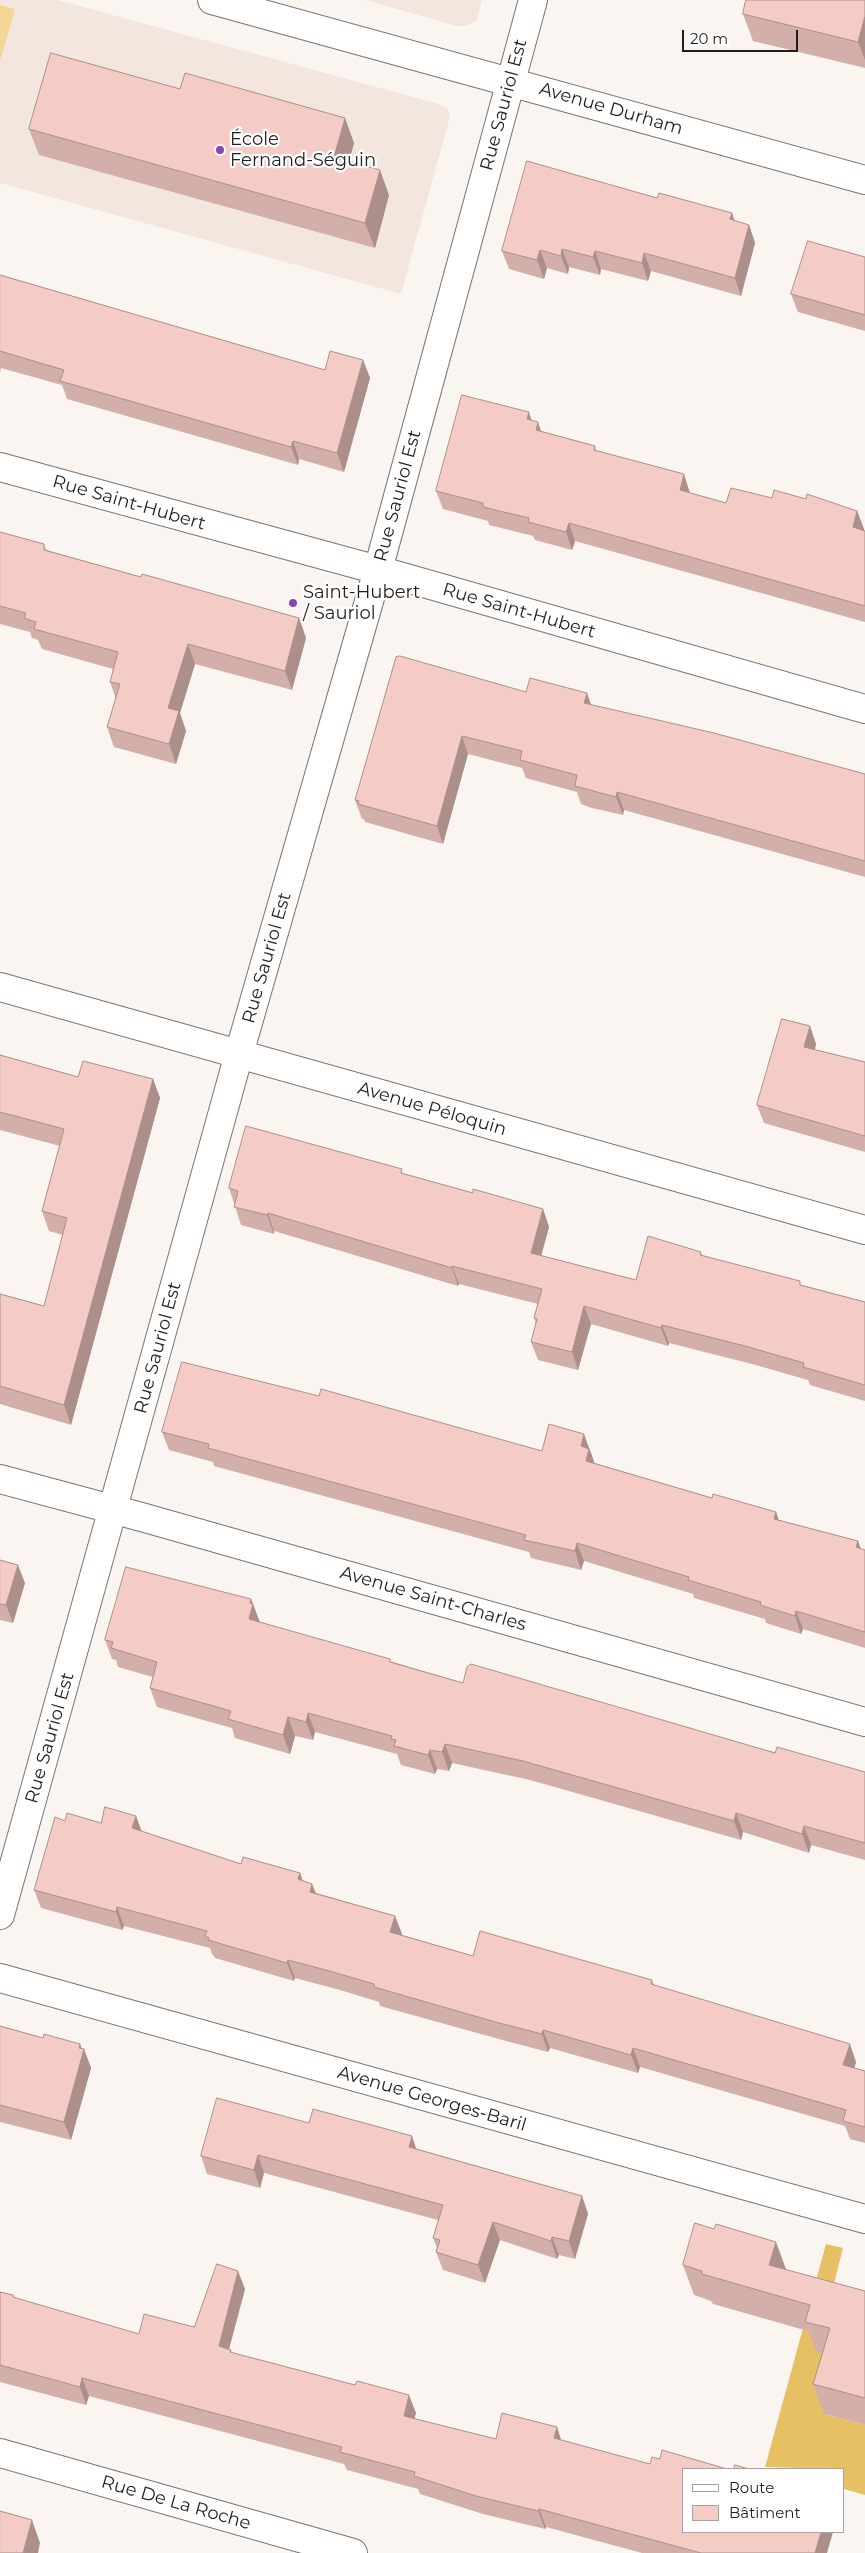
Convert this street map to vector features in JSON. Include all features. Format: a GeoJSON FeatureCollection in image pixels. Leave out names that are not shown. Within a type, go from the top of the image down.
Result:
{"type":"FeatureCollection","features":[{"type":"Feature","properties":{"kind":"street","name":"Avenue Durham"},"geometry":{"type":"LineString","coordinates":[[212,0],[865,180]]}},
{"type":"Feature","properties":{"kind":"street","name":"Rue Sauriol Est"},"geometry":{"type":"LineString","coordinates":[[0,1915],[239,1054],[378,570],[533,0]]}},
{"type":"Feature","properties":{"kind":"street","name":"Rue Saint-Hubert"},"geometry":{"type":"LineString","coordinates":[[0,467],[378,570],[865,709]]}},
{"type":"Feature","properties":{"kind":"street","name":"Avenue Péloquin"},"geometry":{"type":"LineString","coordinates":[[0,987],[865,1230]]}},
{"type":"Feature","properties":{"kind":"street","name":"Avenue Saint-Charles"},"geometry":{"type":"LineString","coordinates":[[0,1479],[865,1722]]}},
{"type":"Feature","properties":{"kind":"street","name":"Avenue Georges-Baril"},"geometry":{"type":"LineString","coordinates":[[0,1978],[865,2220]]}},
{"type":"Feature","properties":{"kind":"street","name":"Rue De La Roche"},"geometry":{"type":"LineString","coordinates":[[0,2453],[353,2553]]}},
{"type":"Feature","properties":{"kind":"shaded area","name":"École Fernand-Séguin"},"geometry":{"type":"Polygon","coordinates":[[[0,0],[58,0],[439,104],[447,108],[450,117],[401,294],[0,183],[0,0]]]}},
{"type":"Feature","properties":{"kind":"shaded area"},"geometry":{"type":"Polygon","coordinates":[[[365,0],[482,0],[477,20],[466,26],[457,26],[365,0]]]}},
{"type":"Feature","properties":{"kind":"shaded area"},"geometry":{"type":"Polygon","coordinates":[[[0,5],[15,9],[1,58],[0,58],[0,5]]]}},
{"type":"Feature","properties":{"kind":"shaded area"},"geometry":{"type":"Polygon","coordinates":[[[826,2244],[843,2248],[828,2307],[841,2358],[824,2414],[865,2425],[865,2495],[845,2489],[845,2468],[765,2467],[826,2244]]]}},
{"type":"Feature","properties":{"kind":"building"},"geometry":{"type":"Polygon","coordinates":[[[746,0],[865,0],[865,16],[858,42],[743,14],[746,0]]]}},
{"type":"Feature","properties":{"kind":"building"},"geometry":{"type":"Polygon","coordinates":[[[51,53],[180,89],[185,73],[345,118],[334,157],[380,170],[365,223],[29,129],[51,53]]]}},
{"type":"Feature","properties":{"kind":"building"},"geometry":{"type":"Polygon","coordinates":[[[527,161],[657,198],[659,193],[732,213],[730,219],[749,225],[735,278],[644,253],[642,263],[595,251],[593,257],[562,249],[561,256],[540,250],[537,260],[502,251],[527,161]]]}},
{"type":"Feature","properties":{"kind":"building"},"geometry":{"type":"Polygon","coordinates":[[[808,241],[865,257],[865,315],[791,294],[808,241]]]}},
{"type":"Feature","properties":{"kind":"building"},"geometry":{"type":"Polygon","coordinates":[[[0,275],[325,370],[330,351],[363,360],[337,453],[293,441],[291,447],[60,381],[64,370],[0,351],[0,275]]]}},
{"type":"Feature","properties":{"kind":"building"},"geometry":{"type":"Polygon","coordinates":[[[462,395],[529,412],[527,419],[538,422],[536,430],[595,446],[594,450],[684,474],[680,490],[726,503],[731,488],[772,498],[774,490],[806,499],[807,494],[857,511],[853,527],[865,531],[865,606],[569,523],[566,532],[528,522],[529,518],[483,507],[483,503],[436,491],[462,395]]]}},
{"type":"Feature","properties":{"kind":"building"},"geometry":{"type":"Polygon","coordinates":[[[0,532],[44,544],[44,550],[141,577],[142,574],[299,618],[285,671],[188,644],[168,708],[179,711],[169,744],[107,727],[120,684],[110,682],[118,652],[34,629],[36,622],[24,618],[26,613],[0,606],[0,532]]]}},
{"type":"Feature","properties":{"kind":"building"},"geometry":{"type":"Polygon","coordinates":[[[400,656],[526,692],[530,678],[587,693],[584,703],[714,733],[865,774],[865,861],[617,792],[616,797],[575,786],[577,775],[520,760],[522,751],[462,736],[437,826],[358,804],[359,801],[355,800],[396,657],[400,656]]]}},
{"type":"Feature","properties":{"kind":"building"},"geometry":{"type":"Polygon","coordinates":[[[782,1019],[810,1026],[804,1047],[865,1062],[865,1136],[757,1105],[782,1019]]]}},
{"type":"Feature","properties":{"kind":"building"},"geometry":{"type":"Polygon","coordinates":[[[0,1055],[78,1077],[83,1061],[153,1079],[64,1405],[0,1386],[0,1294],[44,1306],[67,1218],[42,1211],[64,1129],[0,1112],[0,1055]]]}},
{"type":"Feature","properties":{"kind":"building"},"geometry":{"type":"Polygon","coordinates":[[[246,1126],[402,1169],[401,1173],[473,1193],[473,1189],[543,1209],[531,1253],[636,1280],[648,1236],[701,1252],[700,1255],[800,1281],[800,1285],[865,1302],[865,1385],[803,1367],[804,1363],[745,1346],[662,1325],[661,1328],[584,1306],[572,1352],[531,1342],[537,1319],[534,1318],[542,1289],[452,1266],[452,1268],[268,1213],[267,1215],[234,1207],[238,1191],[229,1188],[246,1126]]]}},
{"type":"Feature","properties":{"kind":"building"},"geometry":{"type":"Polygon","coordinates":[[[182,1362],[319,1396],[321,1389],[542,1451],[549,1424],[584,1434],[581,1446],[589,1449],[586,1461],[712,1498],[713,1494],[776,1512],[774,1519],[858,1541],[856,1547],[865,1550],[865,1632],[796,1611],[795,1616],[760,1605],[761,1602],[688,1580],[689,1577],[577,1543],[575,1551],[524,1540],[526,1535],[208,1448],[209,1444],[162,1432],[182,1362]]]}},
{"type":"Feature","properties":{"kind":"building"},"geometry":{"type":"Polygon","coordinates":[[[0,1560],[18,1565],[6,1605],[0,1604],[0,1560]]]}},
{"type":"Feature","properties":{"kind":"building"},"geometry":{"type":"Polygon","coordinates":[[[126,1567],[251,1599],[250,1603],[253,1604],[249,1619],[390,1659],[390,1662],[463,1683],[467,1667],[471,1664],[775,1753],[777,1747],[865,1772],[865,1843],[804,1826],[802,1834],[736,1813],[734,1821],[523,1761],[445,1744],[442,1752],[430,1750],[428,1755],[394,1746],[396,1740],[391,1739],[392,1736],[308,1713],[306,1722],[288,1717],[283,1735],[228,1719],[231,1711],[150,1688],[157,1662],[111,1648],[113,1642],[105,1640],[126,1567]]]}},
{"type":"Feature","properties":{"kind":"building"},"geometry":{"type":"Polygon","coordinates":[[[105,1807],[136,1816],[132,1828],[241,1864],[243,1857],[300,1873],[298,1879],[312,1884],[310,1892],[395,1916],[390,1932],[473,1956],[480,1931],[652,1980],[651,1984],[850,2044],[843,2065],[865,2071],[865,2127],[843,2121],[846,2110],[633,2048],[631,2055],[543,2030],[542,2034],[499,2023],[374,1987],[374,1984],[333,1972],[288,1960],[287,1963],[208,1940],[209,1938],[205,1936],[207,1931],[117,1907],[116,1912],[34,1890],[55,1817],[65,1821],[67,1813],[101,1823],[105,1807]]]}},
{"type":"Feature","properties":{"kind":"building"},"geometry":{"type":"Polygon","coordinates":[[[0,2026],[43,2038],[44,2034],[80,2044],[79,2048],[84,2049],[64,2122],[0,2105],[0,2026]]]}},
{"type":"Feature","properties":{"kind":"building"},"geometry":{"type":"Polygon","coordinates":[[[217,2098],[309,2123],[313,2109],[412,2136],[409,2147],[582,2196],[569,2241],[552,2237],[551,2241],[493,2222],[478,2265],[436,2252],[440,2240],[433,2238],[443,2205],[258,2155],[254,2170],[201,2156],[217,2098]]]}},
{"type":"Feature","properties":{"kind":"building"},"geometry":{"type":"Polygon","coordinates":[[[695,2223],[714,2229],[716,2224],[776,2242],[769,2265],[865,2291],[865,2398],[813,2384],[830,2328],[805,2322],[810,2305],[702,2274],[702,2271],[683,2265],[695,2223]]]}},
{"type":"Feature","properties":{"kind":"building"},"geometry":{"type":"Polygon","coordinates":[[[217,2264],[238,2271],[219,2346],[231,2350],[230,2352],[355,2385],[357,2381],[409,2395],[404,2416],[496,2439],[502,2413],[557,2427],[554,2438],[650,2464],[652,2457],[660,2459],[662,2450],[724,2468],[682,2468],[682,2533],[821,2533],[815,2553],[701,2553],[539,2509],[538,2511],[476,2496],[414,2476],[415,2472],[340,2452],[342,2447],[82,2378],[80,2387],[0,2365],[0,2292],[139,2334],[144,2314],[194,2327],[217,2264]]]}},
{"type":"Feature","properties":{"kind":"building"},"geometry":{"type":"Polygon","coordinates":[[[735,2465],[746,2468],[734,2468],[735,2465]]]}},
{"type":"Feature","properties":{"kind":"building"},"geometry":{"type":"Polygon","coordinates":[[[0,2511],[32,2520],[23,2553],[0,2553],[0,2511]]]}},
{"type":"Feature","properties":{"kind":"place","name":"École Fernand-Séguin"},"geometry":{"type":"Point","coordinates":[220,150]}},
{"type":"Feature","properties":{"kind":"place","name":"Saint-Hubert / Sauriol"},"geometry":{"type":"Point","coordinates":[293,603]}}]}
